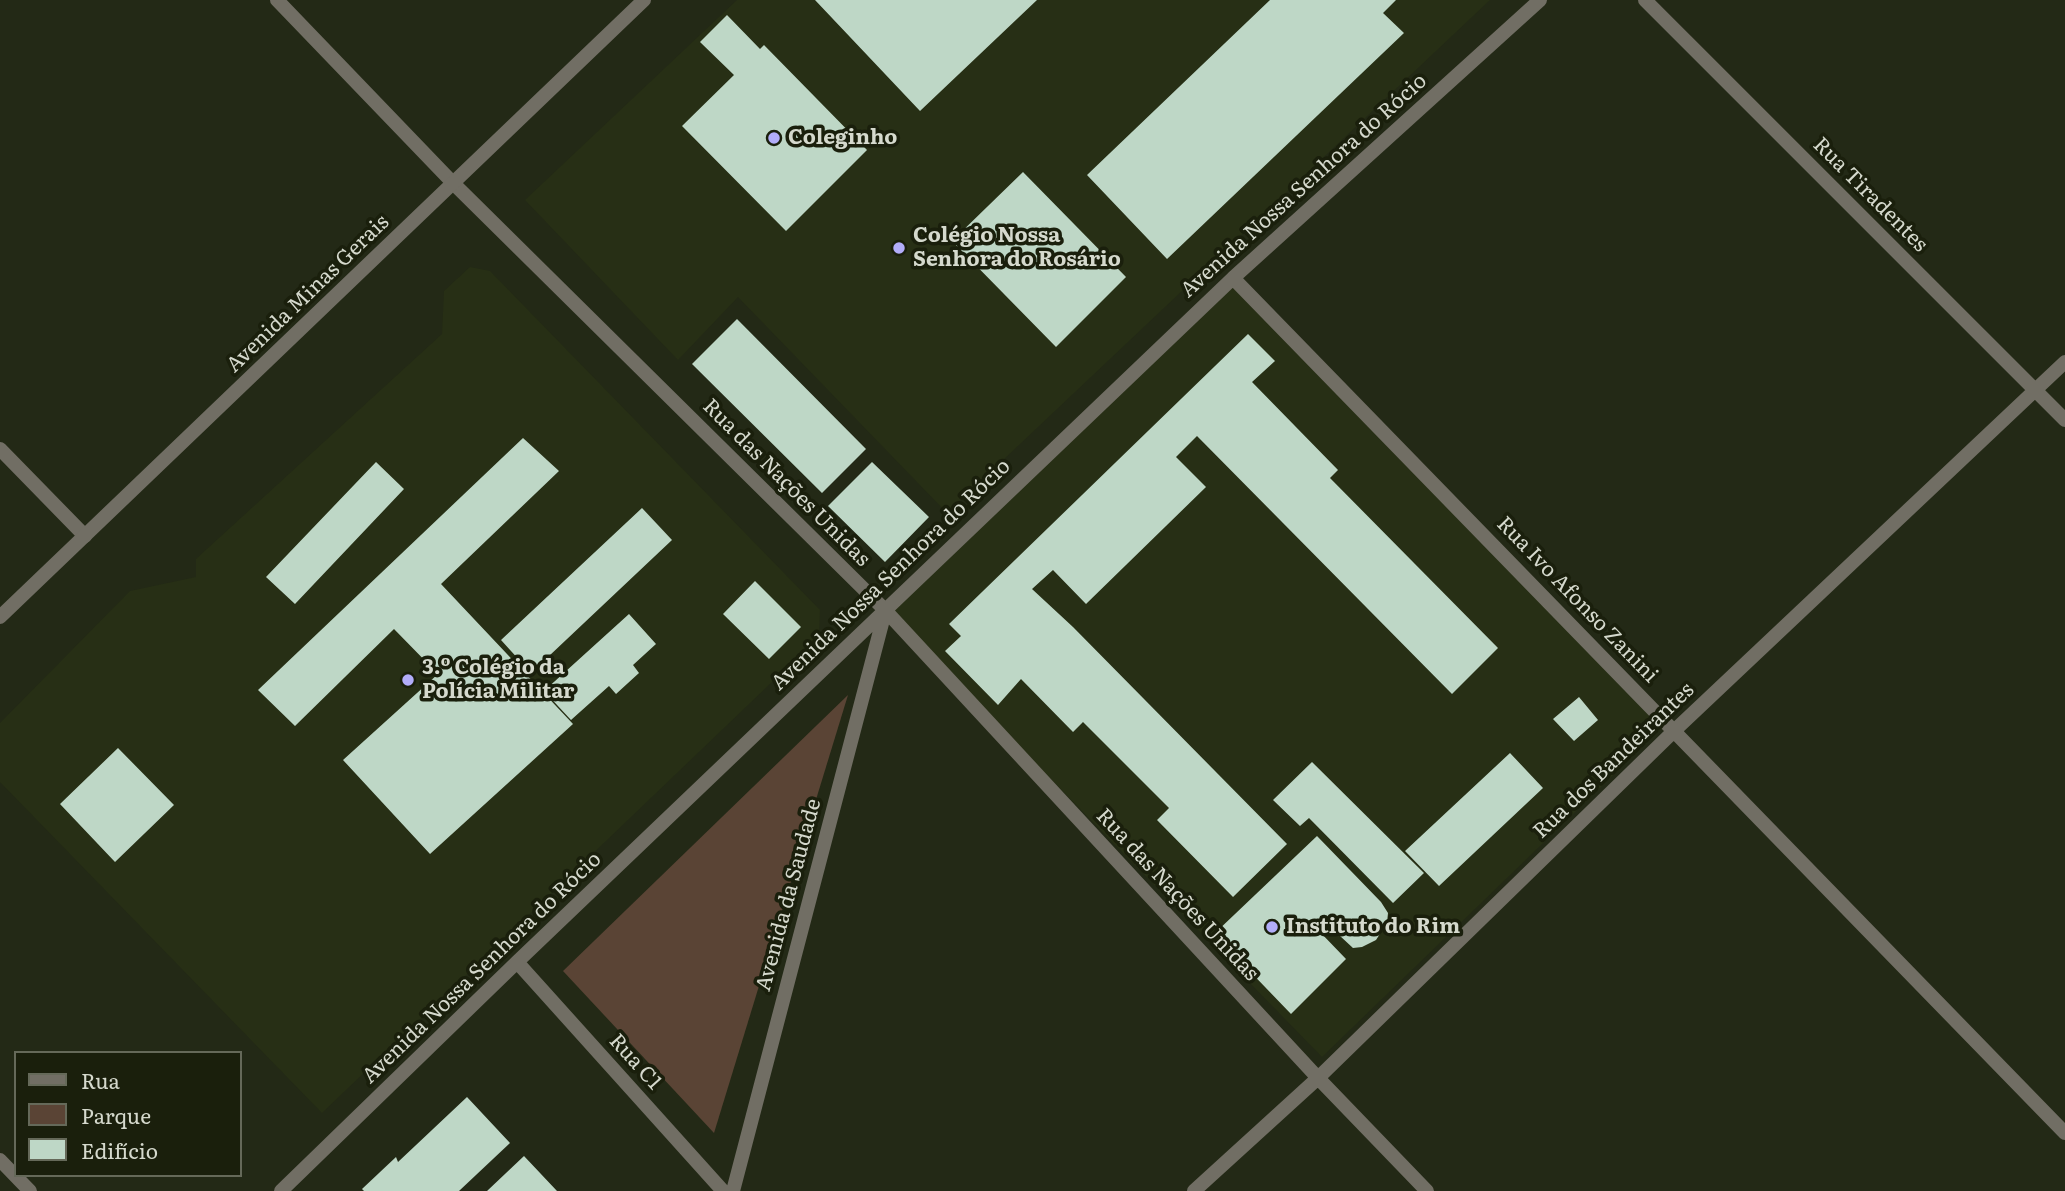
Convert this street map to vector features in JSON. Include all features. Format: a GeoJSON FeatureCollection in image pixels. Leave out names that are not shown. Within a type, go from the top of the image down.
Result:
{"type":"FeatureCollection","features":[{"type":"Feature","properties":{"kind":"street","name":"Rua das Nações Unidas"},"geometry":{"type":"LineString","coordinates":[[277,0],[453,183],[885,610],[1318,1078],[1427,1191]]}},
{"type":"Feature","properties":{"kind":"street","name":"Avenida Minas Gerais"},"geometry":{"type":"LineString","coordinates":[[0,617],[644,0]]}},
{"type":"Feature","properties":{"kind":"street","name":"Avenida Nossa Senhora do Rócio"},"geometry":{"type":"LineString","coordinates":[[281,1191],[1233,278],[1540,0]]}},
{"type":"Feature","properties":{"kind":"street","name":"Rua Tiradentes"},"geometry":{"type":"LineString","coordinates":[[1644,0],[2065,421]]}},
{"type":"Feature","properties":{"kind":"street","name":"Rua Ivo Afonso Zanini"},"geometry":{"type":"LineString","coordinates":[[1233,278],[2065,1133]]}},
{"type":"Feature","properties":{"kind":"street","name":"Rua dos Bandeirantes"},"geometry":{"type":"LineString","coordinates":[[1194,1191],[1318,1078],[1675,730],[2065,362]]}},
{"type":"Feature","properties":{"kind":"street"},"geometry":{"type":"LineString","coordinates":[[0,449],[85,536]]}},
{"type":"Feature","properties":{"kind":"street","name":"Avenida da Saudade"},"geometry":{"type":"LineString","coordinates":[[733,1191],[885,610]]}},
{"type":"Feature","properties":{"kind":"street","name":"Rua C1"},"geometry":{"type":"LineString","coordinates":[[517,962],[723,1191]]}},
{"type":"Feature","properties":{"kind":"street"},"geometry":{"type":"LineString","coordinates":[[0,1160],[14,1174]]}},
{"type":"Feature","properties":{"kind":"street"},"geometry":{"type":"LineString","coordinates":[[16,1177],[30,1191]]}},
{"type":"Feature","properties":{"kind":"shaded area","name":"Colégio Nossa Senhora do Rosário"},"geometry":{"type":"Polygon","coordinates":[[[737,0],[1490,0],[947,513],[738,297],[678,360],[525,200],[737,0]]]}},
{"type":"Feature","properties":{"kind":"shaded area","name":"3.º Colégio da Polícia Militar"},"geometry":{"type":"Polygon","coordinates":[[[470,267],[490,271],[820,610],[819,637],[322,1113],[0,782],[0,723],[130,591],[196,577],[196,559],[442,334],[444,291],[470,267]]]}},
{"type":"Feature","properties":{"kind":"shaded area"},"geometry":{"type":"Polygon","coordinates":[[[1237,283],[1664,726],[1322,1057],[887,611],[1237,283]]]}},
{"type":"Feature","properties":{"kind":"green space"},"geometry":{"type":"Polygon","coordinates":[[[848,695],[714,1133],[563,971],[848,695]]]}},
{"type":"Feature","properties":{"kind":"building"},"geometry":{"type":"Polygon","coordinates":[[[815,0],[1037,0],[920,111],[815,0]]]}},
{"type":"Feature","properties":{"kind":"building"},"geometry":{"type":"Polygon","coordinates":[[[1270,0],[1396,0],[1383,13],[1404,33],[1167,259],[1087,175],[1270,0]]]}},
{"type":"Feature","properties":{"kind":"building","name":"Coleginho"},"geometry":{"type":"Polygon","coordinates":[[[727,15],[760,49],[764,45],[867,150],[786,231],[682,126],[734,75],[700,42],[727,15]]]}},
{"type":"Feature","properties":{"kind":"building"},"geometry":{"type":"Polygon","coordinates":[[[1023,172],[1126,277],[1056,347],[952,241],[1023,172]]]}},
{"type":"Feature","properties":{"kind":"building"},"geometry":{"type":"Polygon","coordinates":[[[737,319],[866,449],[822,493],[692,364],[737,319]]]}},
{"type":"Feature","properties":{"kind":"building"},"geometry":{"type":"Polygon","coordinates":[[[1248,334],[1275,361],[1252,382],[1338,470],[1330,478],[1498,648],[1452,694],[1197,436],[1176,457],[1206,487],[1086,604],[1053,570],[1032,589],[1073,627],[1287,844],[1233,897],[1157,820],[1169,808],[1083,722],[1073,732],[1021,679],[998,705],[945,651],[961,636],[949,624],[1248,334]]]}},
{"type":"Feature","properties":{"kind":"building"},"geometry":{"type":"Polygon","coordinates":[[[523,438],[559,471],[441,584],[573,724],[430,854],[343,760],[438,674],[394,629],[295,726],[258,690],[523,438]]]}},
{"type":"Feature","properties":{"kind":"building"},"geometry":{"type":"Polygon","coordinates":[[[376,462],[404,489],[295,604],[266,577],[376,462]]]}},
{"type":"Feature","properties":{"kind":"building"},"geometry":{"type":"Polygon","coordinates":[[[872,462],[929,517],[885,562],[828,506],[872,462]]]}},
{"type":"Feature","properties":{"kind":"building"},"geometry":{"type":"Polygon","coordinates":[[[642,508],[672,540],[531,673],[501,640],[642,508]]]}},
{"type":"Feature","properties":{"kind":"building"},"geometry":{"type":"Polygon","coordinates":[[[755,581],[801,627],[769,659],[723,614],[755,581]]]}},
{"type":"Feature","properties":{"kind":"building"},"geometry":{"type":"Polygon","coordinates":[[[629,614],[656,644],[633,665],[639,673],[616,694],[609,686],[571,720],[544,691],[629,614]]]}},
{"type":"Feature","properties":{"kind":"building"},"geometry":{"type":"Polygon","coordinates":[[[1579,697],[1598,720],[1574,741],[1553,719],[1579,697]]]}},
{"type":"Feature","properties":{"kind":"building"},"geometry":{"type":"Polygon","coordinates":[[[118,748],[174,805],[115,862],[60,804],[118,748]]]}},
{"type":"Feature","properties":{"kind":"building"},"geometry":{"type":"Polygon","coordinates":[[[1510,753],[1543,788],[1439,886],[1405,851],[1510,753]]]}},
{"type":"Feature","properties":{"kind":"building"},"geometry":{"type":"Polygon","coordinates":[[[1312,762],[1424,873],[1393,903],[1309,818],[1300,826],[1273,800],[1312,762]]]}},
{"type":"Feature","properties":{"kind":"building","name":"Instituto do Rim"},"geometry":{"type":"Polygon","coordinates":[[[1317,836],[1381,902],[1388,913],[1387,923],[1376,940],[1353,948],[1326,923],[1319,931],[1346,959],[1291,1014],[1214,934],[1317,836]]]}},
{"type":"Feature","properties":{"kind":"building"},"geometry":{"type":"Polygon","coordinates":[[[467,1097],[510,1143],[459,1191],[362,1189],[396,1157],[398,1162],[467,1097]]]}},
{"type":"Feature","properties":{"kind":"building"},"geometry":{"type":"Polygon","coordinates":[[[524,1156],[557,1191],[487,1191],[524,1156]]]}},
{"type":"Feature","properties":{"kind":"place","name":"Coleginho"},"geometry":{"type":"Point","coordinates":[774,138]}},
{"type":"Feature","properties":{"kind":"place","name":"Colégio Nossa Senhora do Rosário"},"geometry":{"type":"Point","coordinates":[899,248]}},
{"type":"Feature","properties":{"kind":"place","name":"3.º Colégio da Polícia Militar"},"geometry":{"type":"Point","coordinates":[408,680]}},
{"type":"Feature","properties":{"kind":"place","name":"Instituto do Rim"},"geometry":{"type":"Point","coordinates":[1272,927]}}]}
